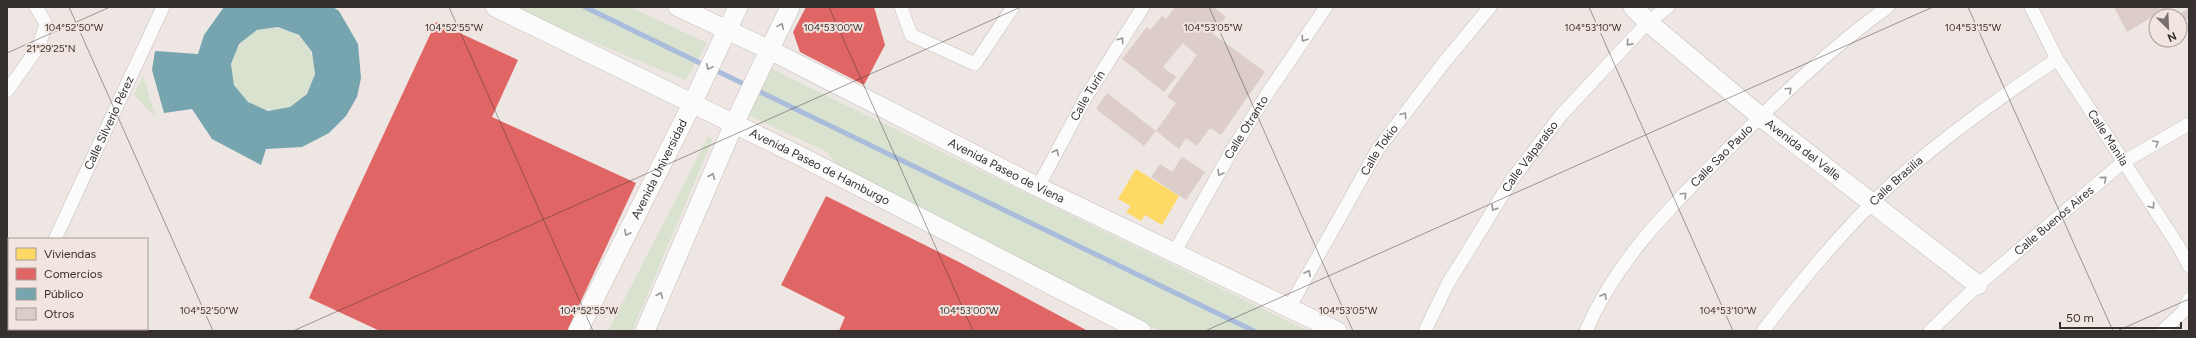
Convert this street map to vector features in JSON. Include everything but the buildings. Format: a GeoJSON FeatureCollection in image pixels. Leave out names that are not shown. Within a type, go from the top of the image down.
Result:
{"type":"FeatureCollection","features":[{"type":"Feature","properties":{"kind":"street"},"geometry":{"type":"LineString","coordinates":[[7,91],[40,46],[46,24],[36,7]]}},
{"type":"Feature","properties":{"kind":"street","name":"Calle Silverio Pérez"},"geometry":{"type":"LineString","coordinates":[[55,238],[163,7]]}},
{"type":"Feature","properties":{"kind":"street","name":"Avenida Paseo de Hamburgo"},"geometry":{"type":"LineString","coordinates":[[495,7],[734,124],[1141,331]]}},
{"type":"Feature","properties":{"kind":"street","name":"Avenida Paseo de Viena"},"geometry":{"type":"LineString","coordinates":[[678,7],[770,50],[1038,187],[1337,331]]}},
{"type":"Feature","properties":{"kind":"street","name":"Avenida Universidad"},"geometry":{"type":"LineString","coordinates":[[578,331],[701,86],[725,30],[738,7]]}},
{"type":"Feature","properties":{"kind":"street"},"geometry":{"type":"LineString","coordinates":[[645,331],[734,124],[790,7]]}},
{"type":"Feature","properties":{"kind":"street"},"geometry":{"type":"LineString","coordinates":[[901,7],[911,35],[975,64],[1013,7]]}},
{"type":"Feature","properties":{"kind":"street","name":"Calle Turín"},"geometry":{"type":"LineString","coordinates":[[1038,187],[1086,97],[1143,7]]}},
{"type":"Feature","properties":{"kind":"street","name":"Calle Otranto"},"geometry":{"type":"LineString","coordinates":[[1174,253],[1259,106],[1326,7]]}},
{"type":"Feature","properties":{"kind":"street","name":"Calle Tokio"},"geometry":{"type":"LineString","coordinates":[[1290,308],[1378,149],[1442,65],[1490,7]]}},
{"type":"Feature","properties":{"kind":"street","name":"Avenida del Valle"},"geometry":{"type":"LineString","coordinates":[[1633,7],[1648,22],[1761,117],[1978,285]]}},
{"type":"Feature","properties":{"kind":"street","name":"Calle Valparaíso"},"geometry":{"type":"LineString","coordinates":[[1425,331],[1447,285],[1513,178],[1562,114],[1648,22],[1668,7]]}},
{"type":"Feature","properties":{"kind":"street","name":"Calle Sao Paulo"},"geometry":{"type":"LineString","coordinates":[[1586,331],[1594,313],[1623,264],[1658,221],[1761,117],[1858,28],[1888,7]]}},
{"type":"Feature","properties":{"kind":"street","name":"Calle Manila"},"geometry":{"type":"LineString","coordinates":[[2030,7],[2057,59],[2179,247],[2189,266]]}},
{"type":"Feature","properties":{"kind":"street","name":"Calle Brasilia"},"geometry":{"type":"LineString","coordinates":[[1763,331],[1800,283],[1872,203],[1896,181],[1979,114],[2057,59]]}},
{"type":"Feature","properties":{"kind":"street","name":"Calle Buenos Aires"},"geometry":{"type":"LineString","coordinates":[[1930,331],[1978,285],[2123,162],[2189,124]]}},
{"type":"Feature","properties":{"kind":"street"},"geometry":{"type":"LineString","coordinates":[[2162,331],[2183,312],[2189,299]]}},
{"type":"Feature","properties":{"kind":"green space"},"geometry":{"type":"Polygon","coordinates":[[[516,7],[630,7],[707,43],[686,80],[564,30],[516,7]]]}},
{"type":"Feature","properties":{"kind":"green space"},"geometry":{"type":"Polygon","coordinates":[[[273,28],[289,31],[302,40],[311,53],[314,69],[311,85],[302,98],[289,107],[273,110],[257,107],[244,98],[235,85],[232,69],[235,53],[244,40],[257,31],[273,28]]]}},
{"type":"Feature","properties":{"kind":"green space"},"geometry":{"type":"Polygon","coordinates":[[[772,69],[1308,331],[1160,331],[845,176],[827,152],[748,115],[772,69]]]}},
{"type":"Feature","properties":{"kind":"green space"},"geometry":{"type":"Polygon","coordinates":[[[143,76],[156,118],[134,95],[143,76]]]}},
{"type":"Feature","properties":{"kind":"green space"},"geometry":{"type":"Polygon","coordinates":[[[708,137],[711,137],[712,141],[632,331],[608,331],[708,137]]]}},
{"type":"Feature","properties":{"kind":"waterway"},"geometry":{"type":"LineString","coordinates":[[585,7],[706,66]]}},
{"type":"Feature","properties":{"kind":"waterway"},"geometry":{"type":"LineString","coordinates":[[713,69],[1254,331]]}}]}
